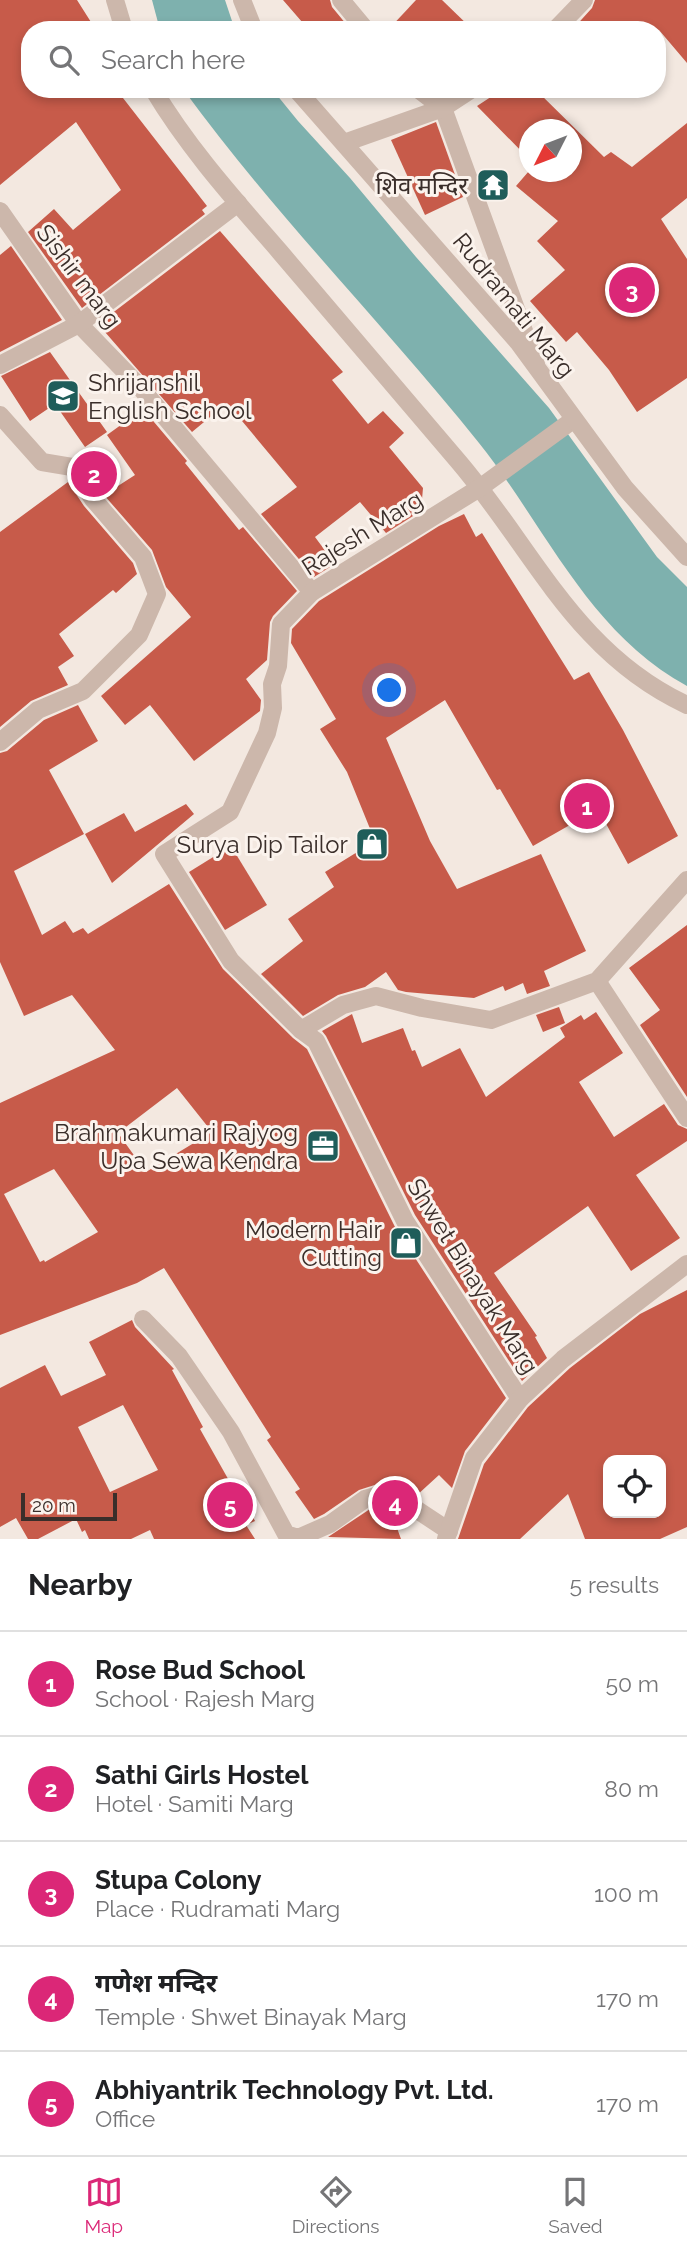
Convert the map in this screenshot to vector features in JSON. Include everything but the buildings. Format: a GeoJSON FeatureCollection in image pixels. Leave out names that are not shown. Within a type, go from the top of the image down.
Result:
{"type":"FeatureCollection","features":[{"type":"Feature","properties":{"kind":"street"},"geometry":{"type":"LineString","coordinates":[[116,0],[122,21]]}},
{"type":"Feature","properties":{"kind":"street"},"geometry":{"type":"LineString","coordinates":[[242,0],[250,21]]}},
{"type":"Feature","properties":{"kind":"street"},"geometry":{"type":"LineString","coordinates":[[341,0],[358,21]]}},
{"type":"Feature","properties":{"kind":"street"},"geometry":{"type":"LineString","coordinates":[[564,21],[584,0]]}},
{"type":"Feature","properties":{"kind":"street"},"geometry":{"type":"LineString","coordinates":[[158,98],[171,120],[242,207],[488,482],[578,623],[631,671],[687,705]]}},
{"type":"Feature","properties":{"kind":"street","name":"Rudramati Marg"},"geometry":{"type":"LineString","coordinates":[[304,98],[518,342],[538,370],[567,424],[687,557]]}},
{"type":"Feature","properties":{"kind":"street"},"geometry":{"type":"LineString","coordinates":[[430,98],[443,108],[538,370]]}},
{"type":"Feature","properties":{"kind":"street"},"geometry":{"type":"LineString","coordinates":[[344,143],[443,108],[458,98]]}},
{"type":"Feature","properties":{"kind":"street"},"geometry":{"type":"LineString","coordinates":[[0,365],[79,324],[242,207]]}},
{"type":"Feature","properties":{"kind":"street","name":"Sishir marg"},"geometry":{"type":"LineString","coordinates":[[0,211],[79,324],[139,386],[312,592]]}},
{"type":"Feature","properties":{"kind":"street"},"geometry":{"type":"LineString","coordinates":[[0,415],[42,462],[72,467],[93,499],[143,557],[157,594],[139,635],[83,691],[38,710],[0,742]]}},
{"type":"Feature","properties":{"kind":"street","name":"Rajesh Marg"},"geometry":{"type":"LineString","coordinates":[[301,1030],[231,961],[164,854],[230,812],[267,733],[273,708],[272,684],[278,666],[281,624],[312,592],[488,482],[567,424]]}},
{"type":"Feature","properties":{"kind":"street"},"geometry":{"type":"LineString","coordinates":[[301,1030],[343,1005],[376,996],[422,1008],[491,1020],[597,981],[687,880]]}},
{"type":"Feature","properties":{"kind":"street"},"geometry":{"type":"LineString","coordinates":[[597,981],[687,1118]]}},
{"type":"Feature","properties":{"kind":"street","name":"Shwet Binayak Marg"},"geometry":{"type":"LineString","coordinates":[[301,1030],[316,1041],[405,1221],[520,1399],[563,1359],[687,1264]]}},
{"type":"Feature","properties":{"kind":"street"},"geometry":{"type":"LineString","coordinates":[[143,1318],[178,1356],[231,1432],[286,1534],[298,1538],[330,1524],[365,1499],[390,1492],[448,1535],[474,1458],[520,1399]]}},
{"type":"Feature","properties":{"kind":"water"},"geometry":{"type":"Polygon","coordinates":[[[152,0],[225,0],[232,21],[158,21],[152,0]]]}},
{"type":"Feature","properties":{"kind":"water"},"geometry":{"type":"Polygon","coordinates":[[[190,98],[279,98],[549,408],[657,557],[687,587],[687,686],[652,664],[595,608],[479,443],[218,135],[190,98]]]}},
{"type":"Feature","properties":{"kind":"place","name":"शिव मन्दिर"},"geometry":{"type":"Point","coordinates":[493,185]}},
{"type":"Feature","properties":{"kind":"place","name":"Stupa Colony"},"geometry":{"type":"Point","coordinates":[632,290]}},
{"type":"Feature","properties":{"kind":"place","name":"Shrijanshil English School"},"geometry":{"type":"Point","coordinates":[63,396]}},
{"type":"Feature","properties":{"kind":"place","name":"Sathi Girls Hostel"},"geometry":{"type":"Point","coordinates":[94,474]}},
{"type":"Feature","properties":{"kind":"place","name":"Rose Bud School"},"geometry":{"type":"Point","coordinates":[587,806]}},
{"type":"Feature","properties":{"kind":"place","name":"Surya Dip Tailor"},"geometry":{"type":"Point","coordinates":[372,844]}},
{"type":"Feature","properties":{"kind":"place","name":"Brahmakumari Rajyog Upa Sewa Kendra"},"geometry":{"type":"Point","coordinates":[323,1146]}},
{"type":"Feature","properties":{"kind":"place","name":"Modern Hair Cutting"},"geometry":{"type":"Point","coordinates":[406,1243]}},
{"type":"Feature","properties":{"kind":"place","name":"गणेश मन्दिर"},"geometry":{"type":"Point","coordinates":[395,1503]}},
{"type":"Feature","properties":{"kind":"place","name":"Abhiyantrik Technology Pvt. Ltd."},"geometry":{"type":"Point","coordinates":[230,1505]}}]}
